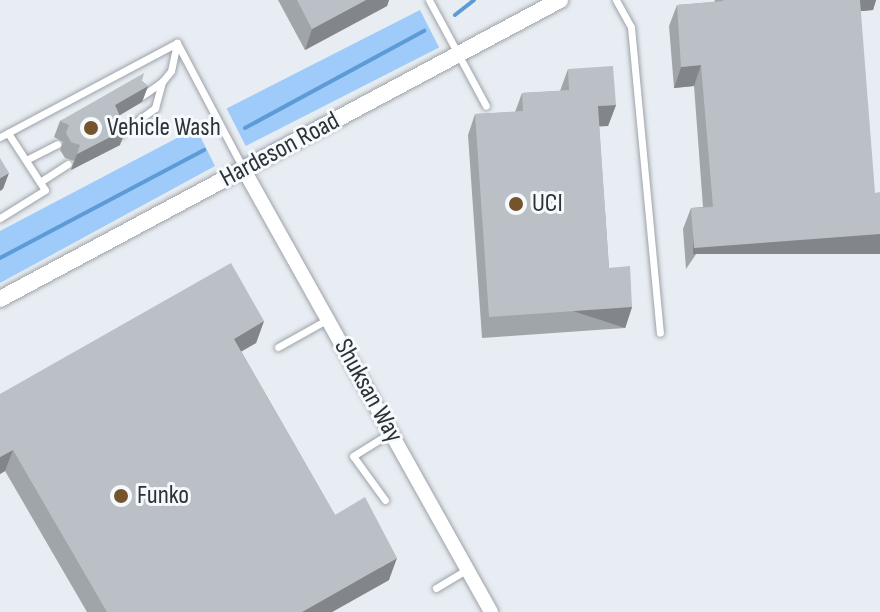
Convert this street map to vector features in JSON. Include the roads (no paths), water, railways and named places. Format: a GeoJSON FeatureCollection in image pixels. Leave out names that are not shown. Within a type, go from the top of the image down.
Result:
{"type":"FeatureCollection","features":[{"type":"Feature","properties":{"kind":"street","name":"Hardeson Road"},"geometry":{"type":"LineString","coordinates":[[0,299],[560,0]]}},
{"type":"Feature","properties":{"kind":"street","name":"Shuksan Way"},"geometry":{"type":"LineString","coordinates":[[244,170],[491,612]]}},
{"type":"Feature","properties":{"kind":"lane"},"geometry":{"type":"LineString","coordinates":[[429,0],[486,106]]}},
{"type":"Feature","properties":{"kind":"lane"},"geometry":{"type":"LineString","coordinates":[[616,0],[631,27],[660,333]]}},
{"type":"Feature","properties":{"kind":"lane"},"geometry":{"type":"LineString","coordinates":[[116,136],[155,108],[162,82],[173,65],[177,43]]}},
{"type":"Feature","properties":{"kind":"lane"},"geometry":{"type":"LineString","coordinates":[[0,218],[45,190],[26,160],[4,135],[177,43]]}},
{"type":"Feature","properties":{"kind":"lane"},"geometry":{"type":"LineString","coordinates":[[177,43],[244,170]]}},
{"type":"Feature","properties":{"kind":"lane"},"geometry":{"type":"LineString","coordinates":[[142,96],[162,82]]}},
{"type":"Feature","properties":{"kind":"lane"},"geometry":{"type":"LineString","coordinates":[[26,160],[57,144]]}},
{"type":"Feature","properties":{"kind":"lane"},"geometry":{"type":"LineString","coordinates":[[40,182],[68,164]]}},
{"type":"Feature","properties":{"kind":"lane"},"geometry":{"type":"LineString","coordinates":[[278,347],[328,319]]}},
{"type":"Feature","properties":{"kind":"lane"},"geometry":{"type":"LineString","coordinates":[[385,500],[353,456],[392,432]]}},
{"type":"Feature","properties":{"kind":"lane"},"geometry":{"type":"LineString","coordinates":[[436,588],[468,569]]}},
{"type":"Feature","properties":{"kind":"waterway"},"geometry":{"type":"LineString","coordinates":[[455,15],[474,0]]}},
{"type":"Feature","properties":{"kind":"waterway"},"geometry":{"type":"LineString","coordinates":[[245,128],[424,31]]}},
{"type":"Feature","properties":{"kind":"waterway"},"geometry":{"type":"LineString","coordinates":[[0,258],[204,150]]}},
{"type":"Feature","properties":{"kind":"place","name":"Vehicle Wash"},"geometry":{"type":"Point","coordinates":[91,128]}},
{"type":"Feature","properties":{"kind":"place","name":"UCI"},"geometry":{"type":"Point","coordinates":[516,204]}},
{"type":"Feature","properties":{"kind":"place","name":"Funko"},"geometry":{"type":"Point","coordinates":[121,496]}}]}
